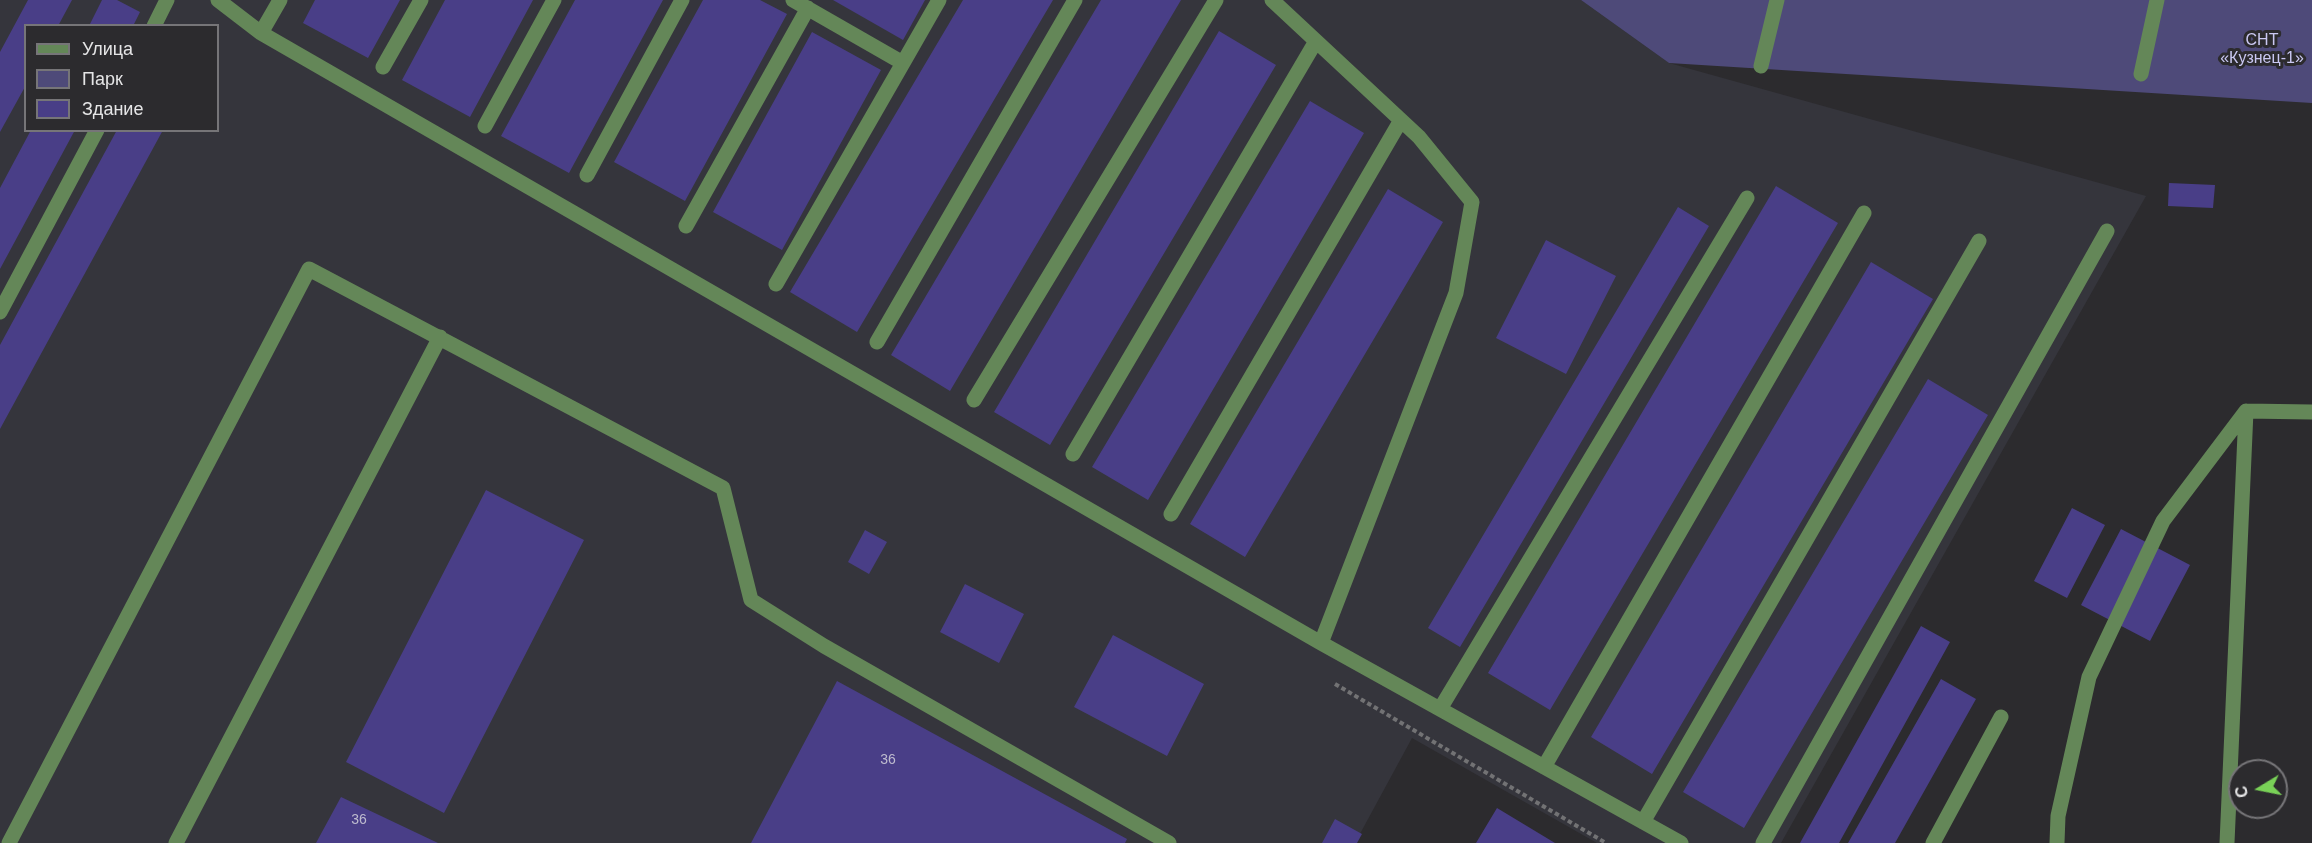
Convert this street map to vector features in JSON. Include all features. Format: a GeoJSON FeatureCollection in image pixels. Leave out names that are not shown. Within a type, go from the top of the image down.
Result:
{"type":"FeatureCollection","features":[{"type":"Feature","properties":{"kind":"lane"},"geometry":{"type":"LineString","coordinates":[[155,24],[167,0]]}},
{"type":"Feature","properties":{"kind":"lane"},"geometry":{"type":"LineString","coordinates":[[218,0],[261,33],[1321,643],[1681,843]]}},
{"type":"Feature","properties":{"kind":"lane"},"geometry":{"type":"LineString","coordinates":[[261,33],[280,0]]}},
{"type":"Feature","properties":{"kind":"lane"},"geometry":{"type":"LineString","coordinates":[[383,67],[421,0]]}},
{"type":"Feature","properties":{"kind":"lane"},"geometry":{"type":"LineString","coordinates":[[485,126],[554,0]]}},
{"type":"Feature","properties":{"kind":"lane"},"geometry":{"type":"LineString","coordinates":[[586,175],[682,0]]}},
{"type":"Feature","properties":{"kind":"lane"},"geometry":{"type":"LineString","coordinates":[[793,0],[903,63]]}},
{"type":"Feature","properties":{"kind":"lane"},"geometry":{"type":"LineString","coordinates":[[776,284],[939,0]]}},
{"type":"Feature","properties":{"kind":"lane"},"geometry":{"type":"LineString","coordinates":[[877,342],[1075,0]]}},
{"type":"Feature","properties":{"kind":"lane"},"geometry":{"type":"LineString","coordinates":[[974,400],[1216,0]]}},
{"type":"Feature","properties":{"kind":"lane"},"geometry":{"type":"LineString","coordinates":[[1272,0],[1419,137],[1472,202],[1456,293],[1321,643]]}},
{"type":"Feature","properties":{"kind":"lane"},"geometry":{"type":"LineString","coordinates":[[1761,66],[1777,0]]}},
{"type":"Feature","properties":{"kind":"lane"},"geometry":{"type":"LineString","coordinates":[[2141,74],[2157,0]]}},
{"type":"Feature","properties":{"kind":"lane"},"geometry":{"type":"LineString","coordinates":[[686,226],[808,8]]}},
{"type":"Feature","properties":{"kind":"lane"},"geometry":{"type":"LineString","coordinates":[[1073,454],[1316,41]]}},
{"type":"Feature","properties":{"kind":"lane"},"geometry":{"type":"LineString","coordinates":[[1171,514],[1401,120]]}},
{"type":"Feature","properties":{"kind":"lane"},"geometry":{"type":"LineString","coordinates":[[0,312],[97,132]]}},
{"type":"Feature","properties":{"kind":"lane"},"geometry":{"type":"LineString","coordinates":[[1440,709],[1747,198]]}},
{"type":"Feature","properties":{"kind":"lane"},"geometry":{"type":"LineString","coordinates":[[1544,767],[1864,213]]}},
{"type":"Feature","properties":{"kind":"lane"},"geometry":{"type":"LineString","coordinates":[[1763,843],[2107,231]]}},
{"type":"Feature","properties":{"kind":"lane"},"geometry":{"type":"LineString","coordinates":[[1643,822],[1979,241]]}},
{"type":"Feature","properties":{"kind":"lane"},"geometry":{"type":"LineString","coordinates":[[9,843],[309,269],[723,488],[751,600],[824,645],[1169,843]]}},
{"type":"Feature","properties":{"kind":"lane"},"geometry":{"type":"LineString","coordinates":[[176,843],[440,337]]}},
{"type":"Feature","properties":{"kind":"lane"},"geometry":{"type":"LineString","coordinates":[[2246,411],[2312,412]]}},
{"type":"Feature","properties":{"kind":"lane"},"geometry":{"type":"LineString","coordinates":[[2057,843],[2058,816],[2089,677],[2163,521],[2246,411]]}},
{"type":"Feature","properties":{"kind":"lane"},"geometry":{"type":"LineString","coordinates":[[2227,843],[2246,411]]}},
{"type":"Feature","properties":{"kind":"lane"},"geometry":{"type":"LineString","coordinates":[[1933,843],[2001,717]]}},
{"type":"Feature","properties":{"kind":"shaded area"},"geometry":{"type":"Polygon","coordinates":[[[0,0],[1581,0],[1669,63],[2146,196],[1781,843],[1597,843],[1412,738],[1355,843],[0,843],[0,0]]]}},
{"type":"Feature","properties":{"kind":"green space","name":"СНТ «Кузнец-1»"},"geometry":{"type":"Polygon","coordinates":[[[1581,0],[2312,0],[2312,103],[1669,63],[1581,0]]]}},
{"type":"Feature","properties":{"kind":"building"},"geometry":{"type":"Polygon","coordinates":[[[28,0],[72,0],[59,24],[24,24],[24,89],[0,132],[0,52],[28,0]]]}},
{"type":"Feature","properties":{"kind":"building"},"geometry":{"type":"Polygon","coordinates":[[[102,0],[117,0],[140,12],[134,24],[90,24],[102,0]]]}},
{"type":"Feature","properties":{"kind":"building"},"geometry":{"type":"Polygon","coordinates":[[[315,0],[400,0],[368,58],[303,23],[315,0]]]}},
{"type":"Feature","properties":{"kind":"building"},"geometry":{"type":"Polygon","coordinates":[[[445,0],[533,0],[470,117],[402,80],[445,0]]]}},
{"type":"Feature","properties":{"kind":"building"},"geometry":{"type":"Polygon","coordinates":[[[575,0],[663,0],[569,173],[501,136],[575,0]]]}},
{"type":"Feature","properties":{"kind":"building"},"geometry":{"type":"Polygon","coordinates":[[[703,0],[760,0],[787,14],[685,201],[614,162],[703,0]]]}},
{"type":"Feature","properties":{"kind":"building"},"geometry":{"type":"Polygon","coordinates":[[[833,0],[925,0],[903,40],[833,0]]]}},
{"type":"Feature","properties":{"kind":"building"},"geometry":{"type":"Polygon","coordinates":[[[963,0],[1053,0],[857,332],[790,292],[963,0]]]}},
{"type":"Feature","properties":{"kind":"building"},"geometry":{"type":"Polygon","coordinates":[[[1101,0],[1181,0],[950,391],[891,355],[1101,0]]]}},
{"type":"Feature","properties":{"kind":"building"},"geometry":{"type":"Polygon","coordinates":[[[1219,31],[1276,65],[1050,445],[994,412],[1219,31]]]}},
{"type":"Feature","properties":{"kind":"building"},"geometry":{"type":"Polygon","coordinates":[[[812,32],[881,70],[782,250],[713,212],[812,32]]]}},
{"type":"Feature","properties":{"kind":"building"},"geometry":{"type":"Polygon","coordinates":[[[1310,101],[1364,133],[1148,500],[1092,467],[1310,101]]]}},
{"type":"Feature","properties":{"kind":"building"},"geometry":{"type":"Polygon","coordinates":[[[30,132],[74,132],[0,269],[0,188],[30,132]]]}},
{"type":"Feature","properties":{"kind":"building"},"geometry":{"type":"Polygon","coordinates":[[[116,132],[162,132],[0,429],[0,345],[116,132]]]}},
{"type":"Feature","properties":{"kind":"building"},"geometry":{"type":"Polygon","coordinates":[[[2169,183],[2215,185],[2213,208],[2168,206],[2169,183]]]}},
{"type":"Feature","properties":{"kind":"building"},"geometry":{"type":"Polygon","coordinates":[[[1776,186],[1838,223],[1550,710],[1488,673],[1776,186]]]}},
{"type":"Feature","properties":{"kind":"building"},"geometry":{"type":"Polygon","coordinates":[[[1388,189],[1443,222],[1245,557],[1190,524],[1388,189]]]}},
{"type":"Feature","properties":{"kind":"building"},"geometry":{"type":"Polygon","coordinates":[[[1678,207],[1709,226],[1460,647],[1428,628],[1678,207]]]}},
{"type":"Feature","properties":{"kind":"building"},"geometry":{"type":"Polygon","coordinates":[[[1546,240],[1616,276],[1566,374],[1496,338],[1546,240]]]}},
{"type":"Feature","properties":{"kind":"building"},"geometry":{"type":"Polygon","coordinates":[[[1871,262],[1933,299],[1652,774],[1591,737],[1871,262]]]}},
{"type":"Feature","properties":{"kind":"building"},"geometry":{"type":"Polygon","coordinates":[[[1928,379],[1988,415],[1744,828],[1683,792],[1928,379]]]}},
{"type":"Feature","properties":{"kind":"building"},"geometry":{"type":"Polygon","coordinates":[[[486,490],[584,540],[444,813],[346,762],[486,490]]]}},
{"type":"Feature","properties":{"kind":"building"},"geometry":{"type":"Polygon","coordinates":[[[2072,508],[2105,525],[2067,598],[2034,581],[2072,508]]]}},
{"type":"Feature","properties":{"kind":"building"},"geometry":{"type":"Polygon","coordinates":[[[2121,529],[2190,565],[2150,641],[2081,605],[2121,529]]]}},
{"type":"Feature","properties":{"kind":"building"},"geometry":{"type":"Polygon","coordinates":[[[865,530],[887,542],[869,574],[848,562],[865,530]]]}},
{"type":"Feature","properties":{"kind":"building"},"geometry":{"type":"Polygon","coordinates":[[[965,584],[1024,614],[999,663],[940,632],[965,584]]]}},
{"type":"Feature","properties":{"kind":"building"},"geometry":{"type":"Polygon","coordinates":[[[1921,626],[1950,642],[1839,843],[1800,843],[1921,626]]]}},
{"type":"Feature","properties":{"kind":"building"},"geometry":{"type":"Polygon","coordinates":[[[1113,635],[1204,684],[1167,756],[1074,707],[1113,635]]]}},
{"type":"Feature","properties":{"kind":"building"},"geometry":{"type":"Polygon","coordinates":[[[1941,679],[1976,699],[1895,843],[1848,843],[1941,679]]]}},
{"type":"Feature","properties":{"kind":"building"},"geometry":{"type":"Polygon","coordinates":[[[837,681],[1127,839],[1125,843],[751,843],[837,681]]]}},
{"type":"Feature","properties":{"kind":"building"},"geometry":{"type":"Polygon","coordinates":[[[341,797],[438,843],[316,843],[341,797]]]}},
{"type":"Feature","properties":{"kind":"building"},"geometry":{"type":"Polygon","coordinates":[[[1497,808],[1555,843],[1476,843],[1497,808]]]}},
{"type":"Feature","properties":{"kind":"building"},"geometry":{"type":"Polygon","coordinates":[[[1335,819],[1362,834],[1357,843],[1322,843],[1335,819]]]}}]}
